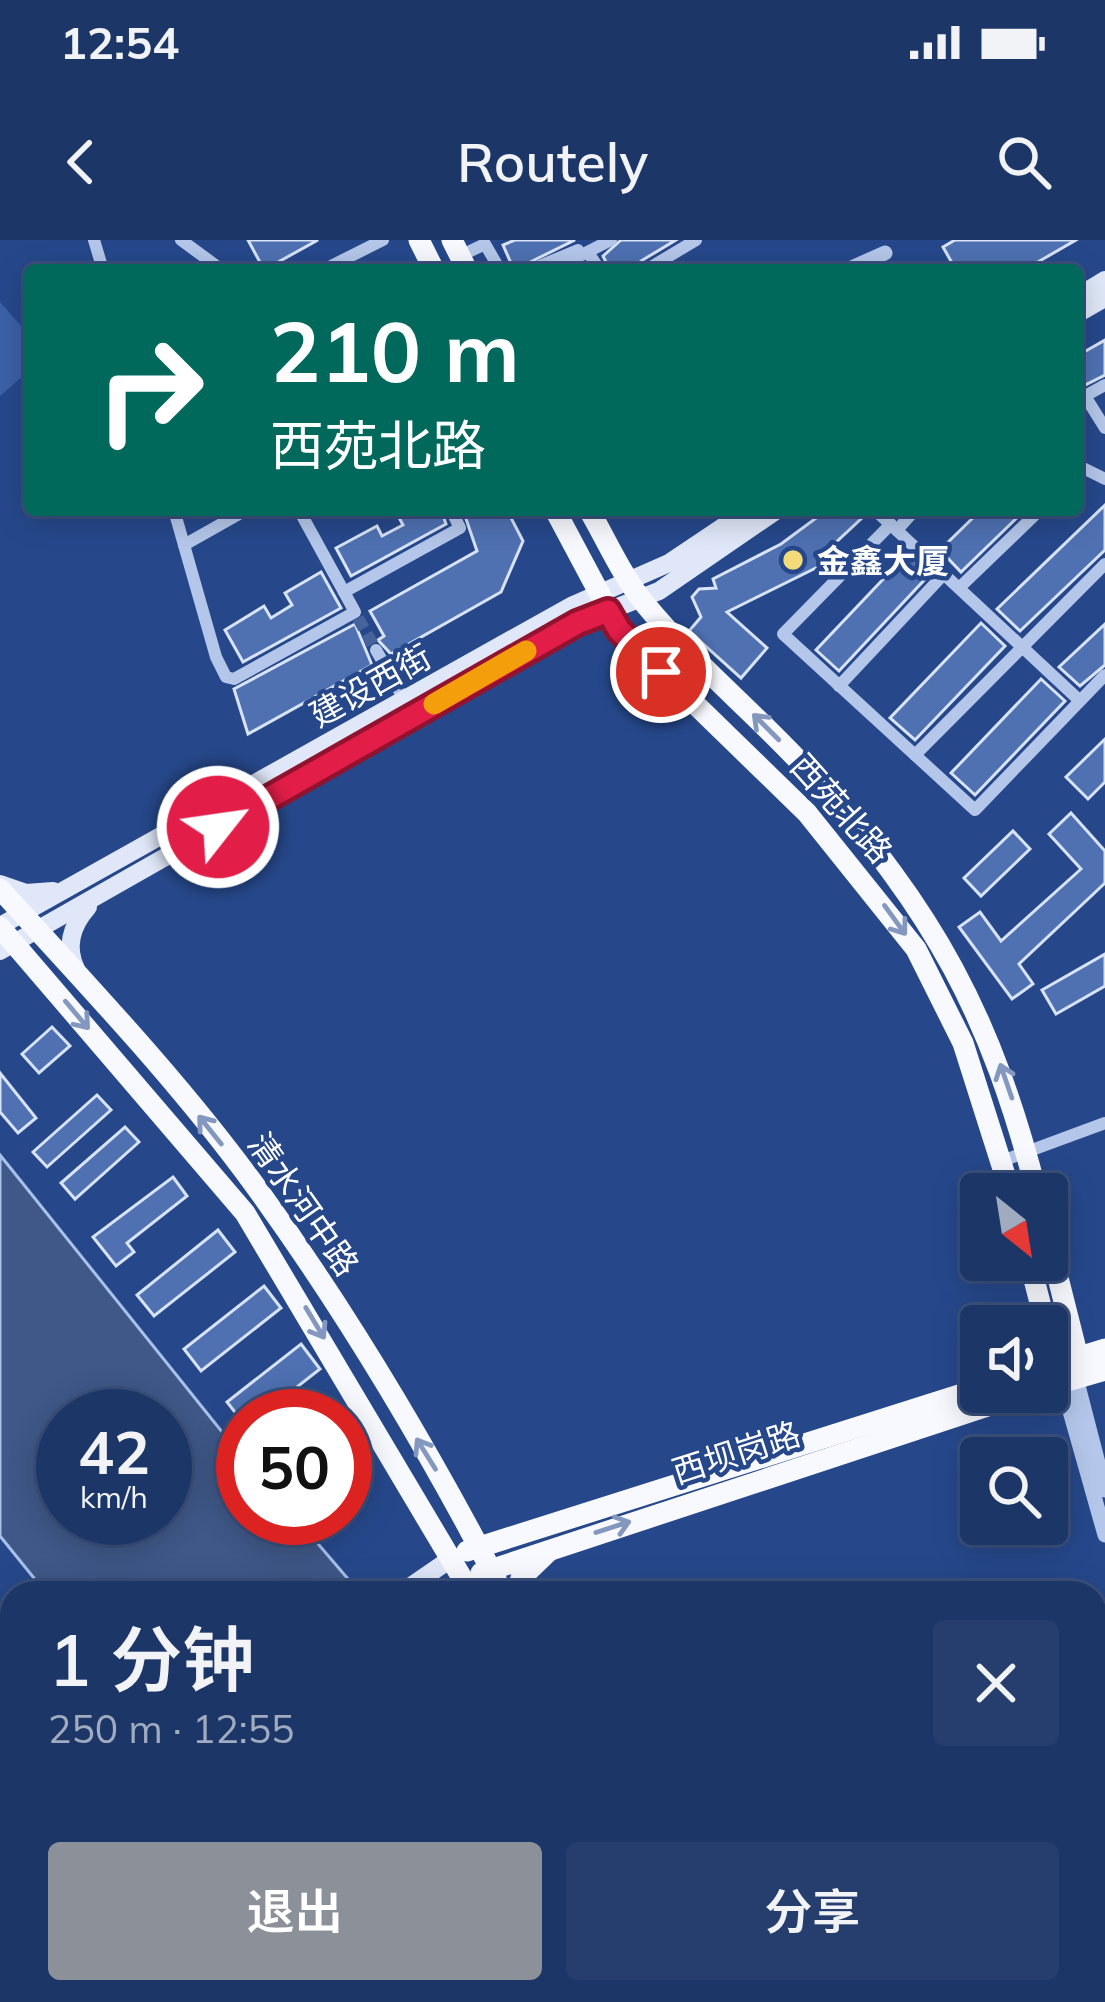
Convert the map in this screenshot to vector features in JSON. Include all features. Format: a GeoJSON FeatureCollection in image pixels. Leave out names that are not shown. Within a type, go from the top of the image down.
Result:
{"type":"FeatureCollection","features":[{"type":"Feature","properties":{"kind":"main road","name":"西苑北路"},"geometry":{"type":"LineString","coordinates":[[558,516],[603,603],[633,646],[807,813],[916,950],[963,1043],[1005,1173]]}},
{"type":"Feature","properties":{"kind":"main road","name":"西苑北路"},"geometry":{"type":"LineString","coordinates":[[592,516],[636,591],[810,772],[890,867],[971,994],[996,1050],[1032,1173]]}},
{"type":"Feature","properties":{"kind":"main road","name":"建设西街"},"geometry":{"type":"LineString","coordinates":[[636,591],[740,516]]}},
{"type":"Feature","properties":{"kind":"main road","name":"建设西街"},"geometry":{"type":"LineString","coordinates":[[3,942],[75,885],[405,700],[636,591],[767,516]]}},
{"type":"Feature","properties":{"kind":"main road","name":"建设西街"},"geometry":{"type":"LineString","coordinates":[[30,922],[99,895],[577,623],[603,603]]}},
{"type":"Feature","properties":{"kind":"main road"},"geometry":{"type":"LineString","coordinates":[[0,887],[39,894],[75,885]]}},
{"type":"Feature","properties":{"kind":"main road","name":"清水河中路"},"geometry":{"type":"LineString","coordinates":[[0,887],[255,1185],[461,1512],[469,1570]]}},
{"type":"Feature","properties":{"kind":"main road"},"geometry":{"type":"LineString","coordinates":[[81,978],[70,957],[73,927],[99,895]]}},
{"type":"Feature","properties":{"kind":"main road","name":"清水河中路"},"geometry":{"type":"LineString","coordinates":[[3,942],[41,973],[245,1213],[435,1526],[469,1570]]}},
{"type":"Feature","properties":{"kind":"main road"},"geometry":{"type":"LineString","coordinates":[[1068,1369],[1105,1349]]}},
{"type":"Feature","properties":{"kind":"main road"},"geometry":{"type":"LineString","coordinates":[[1068,1373],[1105,1370]]}},
{"type":"Feature","properties":{"kind":"main road","name":"西坝岗路"},"geometry":{"type":"LineString","coordinates":[[469,1570],[522,1534],[960,1395]]}},
{"type":"Feature","properties":{"kind":"main road","name":"西坝岗路"},"geometry":{"type":"LineString","coordinates":[[469,1570],[965,1413]]}},
{"type":"Feature","properties":{"kind":"main road"},"geometry":{"type":"LineString","coordinates":[[461,1512],[478,1529],[522,1534]]}},
{"type":"Feature","properties":{"kind":"main road"},"geometry":{"type":"LineString","coordinates":[[426,1576],[438,1552],[435,1526]]}},
{"type":"Feature","properties":{"kind":"main road"},"geometry":{"type":"LineString","coordinates":[[523,1581],[530,1568],[557,1545]]}},
{"type":"Feature","properties":{"kind":"main road"},"geometry":{"type":"LineString","coordinates":[[419,1581],[469,1570]]}},
{"type":"Feature","properties":{"kind":"street"},"geometry":{"type":"LineString","coordinates":[[181,240],[214,264]]}},
{"type":"Feature","properties":{"kind":"street"},"geometry":{"type":"LineString","coordinates":[[336,264],[383,240]]}},
{"type":"Feature","properties":{"kind":"street"},"geometry":{"type":"LineString","coordinates":[[547,264],[611,240]]}},
{"type":"Feature","properties":{"kind":"street"},"geometry":{"type":"LineString","coordinates":[[656,264],[696,240]]}},
{"type":"Feature","properties":{"kind":"street"},"geometry":{"type":"LineString","coordinates":[[460,256],[485,242]]}},
{"type":"Feature","properties":{"kind":"street"},"geometry":{"type":"LineString","coordinates":[[562,264],[587,250]]}},
{"type":"Feature","properties":{"kind":"street"},"geometry":{"type":"LineString","coordinates":[[587,250],[596,264]]}},
{"type":"Feature","properties":{"kind":"street"},"geometry":{"type":"LineString","coordinates":[[861,264],[885,254]]}},
{"type":"Feature","properties":{"kind":"street"},"geometry":{"type":"LineString","coordinates":[[1105,385],[1085,396],[1105,428]]}},
{"type":"Feature","properties":{"kind":"street"},"geometry":{"type":"LineString","coordinates":[[176,516],[226,677],[244,675],[356,615],[302,516]]}},
{"type":"Feature","properties":{"kind":"street"},"geometry":{"type":"LineString","coordinates":[[184,545],[235,516]]}},
{"type":"Feature","properties":{"kind":"street"},"geometry":{"type":"LineString","coordinates":[[344,592],[460,528],[454,516]]}},
{"type":"Feature","properties":{"kind":"street"},"geometry":{"type":"LineString","coordinates":[[882,516],[1079,700]]}},
{"type":"Feature","properties":{"kind":"street"},"geometry":{"type":"LineString","coordinates":[[908,516],[783,634],[975,810],[1105,675]]}},
{"type":"Feature","properties":{"kind":"street"},"geometry":{"type":"LineString","coordinates":[[959,588],[1034,516]]}},
{"type":"Feature","properties":{"kind":"street"},"geometry":{"type":"LineString","coordinates":[[915,755],[1105,564]]}},
{"type":"Feature","properties":{"kind":"street"},"geometry":{"type":"LineString","coordinates":[[839,686],[944,574]]}},
{"type":"Feature","properties":{"kind":"street"},"geometry":{"type":"LineString","coordinates":[[376,650],[405,700]]}},
{"type":"Feature","properties":{"kind":"street"},"geometry":{"type":"LineString","coordinates":[[1002,1161],[1105,1123]]}},
{"type":"Feature","properties":{"kind":"street"},"geometry":{"type":"LineString","coordinates":[[1068,1392],[1105,1490]]}},
{"type":"Feature","properties":{"kind":"street"},"geometry":{"type":"LineString","coordinates":[[1068,1399],[1105,1535]]}},
{"type":"Feature","properties":{"kind":"shaded area"},"geometry":{"type":"Polygon","coordinates":[[[0,302],[24,329],[24,375],[0,396],[0,302]]]}},
{"type":"Feature","properties":{"kind":"shaded area"},"geometry":{"type":"Polygon","coordinates":[[[0,1155],[188,1389],[36,1389],[36,1545],[192,1545],[192,1394],[216,1424],[216,1545],[319,1545],[350,1581],[36,1581],[0,1536],[0,1155]]]}},
{"type":"Feature","properties":{"kind":"building"},"geometry":{"type":"Polygon","coordinates":[[[248,240],[318,240],[275,264],[261,264],[248,240]]]}},
{"type":"Feature","properties":{"kind":"building"},"geometry":{"type":"Polygon","coordinates":[[[515,240],[575,240],[526,264],[511,264],[503,245],[515,240]]]}},
{"type":"Feature","properties":{"kind":"building"},"geometry":{"type":"Polygon","coordinates":[[[621,240],[676,240],[639,264],[607,264],[603,256],[621,240]]]}},
{"type":"Feature","properties":{"kind":"building"},"geometry":{"type":"Polygon","coordinates":[[[955,240],[1076,240],[1034,264],[953,264],[943,247],[955,240]]]}},
{"type":"Feature","properties":{"kind":"building"},"geometry":{"type":"Polygon","coordinates":[[[1105,340],[1105,375],[1083,386],[1083,353],[1105,340]]]}},
{"type":"Feature","properties":{"kind":"building"},"geometry":{"type":"Polygon","coordinates":[[[1105,505],[1105,550],[1020,631],[997,609],[1105,505]]]}},
{"type":"Feature","properties":{"kind":"building"},"geometry":{"type":"Polygon","coordinates":[[[398,516],[443,516],[446,524],[351,576],[336,548],[377,526],[382,536],[403,525],[398,516]]]}},
{"type":"Feature","properties":{"kind":"building"},"geometry":{"type":"Polygon","coordinates":[[[465,516],[510,516],[523,541],[501,592],[391,654],[378,640],[384,636],[370,611],[477,551],[465,516]]]}},
{"type":"Feature","properties":{"kind":"building","name":"金鑫大厦"},"geometry":{"type":"Polygon","coordinates":[[[819,516],[862,518],[831,547],[838,557],[727,612],[767,648],[741,678],[689,631],[701,617],[692,597],[699,589],[716,588],[713,579],[781,544],[819,516]]]}},
{"type":"Feature","properties":{"kind":"building"},"geometry":{"type":"Polygon","coordinates":[[[975,516],[1019,516],[961,572],[940,550],[975,516]]]}},
{"type":"Feature","properties":{"kind":"building"},"geometry":{"type":"Polygon","coordinates":[[[907,554],[929,575],[839,671],[816,650],[907,554]]]}},
{"type":"Feature","properties":{"kind":"building"},"geometry":{"type":"Polygon","coordinates":[[[321,572],[341,608],[243,662],[225,630],[264,606],[271,618],[292,605],[285,593],[321,572]]]}},
{"type":"Feature","properties":{"kind":"building"},"geometry":{"type":"Polygon","coordinates":[[[981,623],[1005,646],[915,740],[890,718],[981,623]]]}},
{"type":"Feature","properties":{"kind":"building"},"geometry":{"type":"Polygon","coordinates":[[[355,624],[372,665],[248,734],[234,689],[355,624]]]}},
{"type":"Feature","properties":{"kind":"building"},"geometry":{"type":"Polygon","coordinates":[[[1105,624],[1105,665],[1080,686],[1059,667],[1105,624]]]}},
{"type":"Feature","properties":{"kind":"building"},"geometry":{"type":"Polygon","coordinates":[[[1041,679],[1065,701],[975,795],[951,773],[1041,679]]]}},
{"type":"Feature","properties":{"kind":"building"},"geometry":{"type":"Polygon","coordinates":[[[1105,739],[1105,782],[1088,799],[1066,777],[1105,739]]]}},
{"type":"Feature","properties":{"kind":"building"},"geometry":{"type":"Polygon","coordinates":[[[1071,813],[1105,851],[1105,883],[1019,964],[1033,984],[1012,999],[959,927],[980,912],[1001,941],[1081,869],[1049,834],[1071,813]]]}},
{"type":"Feature","properties":{"kind":"building"},"geometry":{"type":"Polygon","coordinates":[[[1013,831],[1030,849],[981,896],[964,878],[1013,831]]]}},
{"type":"Feature","properties":{"kind":"building"},"geometry":{"type":"Polygon","coordinates":[[[1105,954],[1105,986],[1056,1014],[1042,990],[1105,954]]]}},
{"type":"Feature","properties":{"kind":"building"},"geometry":{"type":"Polygon","coordinates":[[[52,1027],[70,1046],[39,1073],[22,1054],[52,1027]]]}},
{"type":"Feature","properties":{"kind":"building"},"geometry":{"type":"Polygon","coordinates":[[[0,1073],[36,1118],[18,1133],[0,1112],[0,1073]]]}},
{"type":"Feature","properties":{"kind":"building"},"geometry":{"type":"Polygon","coordinates":[[[97,1095],[111,1110],[47,1167],[33,1152],[97,1095]]]}},
{"type":"Feature","properties":{"kind":"building"},"geometry":{"type":"Polygon","coordinates":[[[125,1127],[139,1142],[75,1199],[61,1183],[125,1127]]]}},
{"type":"Feature","properties":{"kind":"building"},"geometry":{"type":"Polygon","coordinates":[[[173,1177],[187,1196],[127,1243],[134,1252],[116,1266],[93,1237],[173,1177]]]}},
{"type":"Feature","properties":{"kind":"building"},"geometry":{"type":"Polygon","coordinates":[[[218,1230],[235,1252],[154,1316],[137,1295],[218,1230]]]}},
{"type":"Feature","properties":{"kind":"building"},"geometry":{"type":"Polygon","coordinates":[[[264,1286],[281,1308],[201,1371],[184,1349],[264,1286]]]}},
{"type":"Feature","properties":{"kind":"building"},"geometry":{"type":"Polygon","coordinates":[[[301,1344],[320,1369],[294,1389],[244,1389],[301,1344]]]}},
{"type":"Feature","properties":{"kind":"tunnel"},"geometry":{"type":"LineString","coordinates":[[358,618],[376,650]]}},
{"type":"Feature","properties":{"kind":"slow traffic"},"geometry":{"type":"LineString","coordinates":[[434,704],[526,651]]}},
{"type":"Feature","properties":{"kind":"place","name":"金鑫大厦"},"geometry":{"type":"Point","coordinates":[793,560]}},
{"type":"Feature","properties":{"kind":"route"},"geometry":{"type":"LineString","coordinates":[[218,827],[577,623],[608,611],[619,630],[661,672]]}}]}
